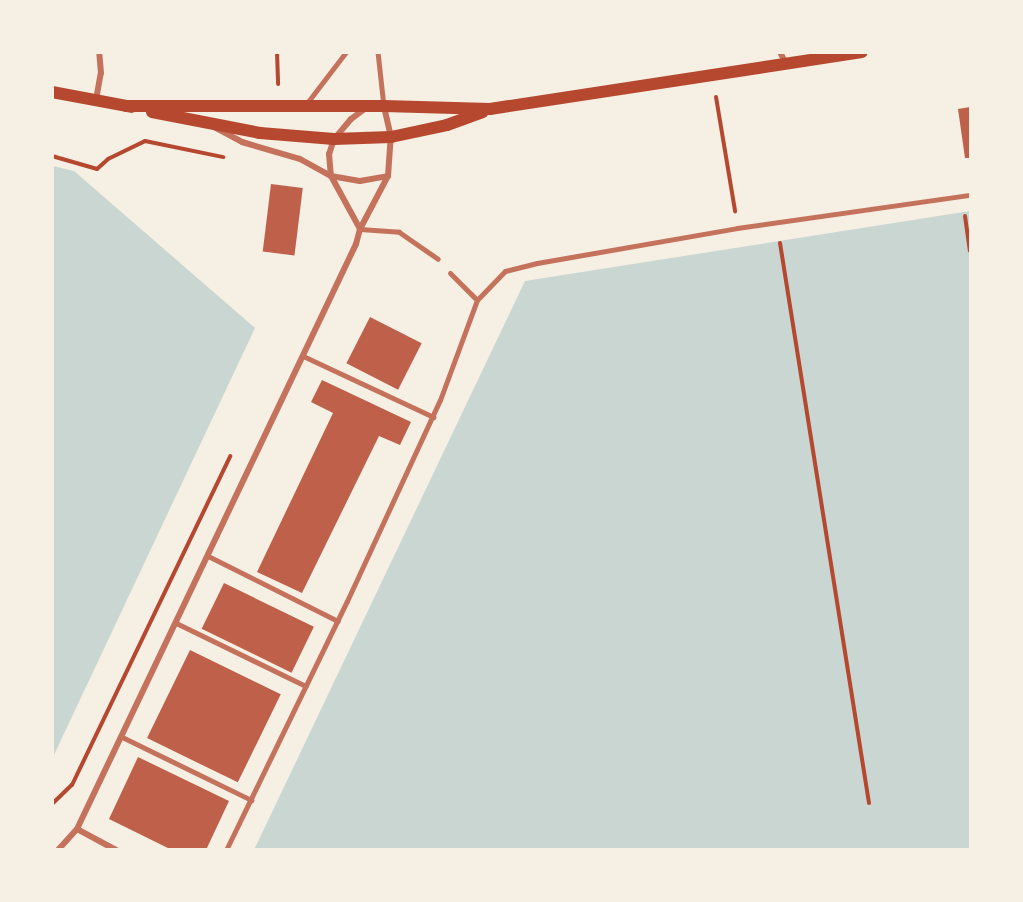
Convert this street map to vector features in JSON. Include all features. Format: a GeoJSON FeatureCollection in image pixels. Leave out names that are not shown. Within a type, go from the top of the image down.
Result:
{"type":"FeatureCollection","features":[{"type":"Feature","properties":{"kind":"main road"},"geometry":{"type":"LineString","coordinates":[[126,106],[384,106],[490,109],[862,52]]}},
{"type":"Feature","properties":{"kind":"main road"},"geometry":{"type":"LineString","coordinates":[[52,93],[260,133],[334,138],[391,136],[447,125],[490,109]]}},
{"type":"Feature","properties":{"kind":"street"},"geometry":{"type":"LineString","coordinates":[[96,100],[101,73],[99,52]]}},
{"type":"Feature","properties":{"kind":"street"},"geometry":{"type":"LineString","coordinates":[[780,52],[786,64]]}},
{"type":"Feature","properties":{"kind":"street"},"geometry":{"type":"LineString","coordinates":[[58,849],[77,829],[356,244],[360,229],[388,176],[391,136],[384,106]]}},
{"type":"Feature","properties":{"kind":"street"},"geometry":{"type":"LineString","coordinates":[[360,229],[332,176],[329,154],[334,138],[351,119],[368,107]]}},
{"type":"Feature","properties":{"kind":"street"},"geometry":{"type":"LineString","coordinates":[[208,123],[242,142],[300,159],[332,176],[360,181],[388,176]]}},
{"type":"Feature","properties":{"kind":"street"},"geometry":{"type":"LineString","coordinates":[[226,849],[338,621],[433,417],[477,300],[505,271],[537,263],[737,228],[970,195]]}},
{"type":"Feature","properties":{"kind":"street"},"geometry":{"type":"LineString","coordinates":[[360,229],[399,232],[438,259]]}},
{"type":"Feature","properties":{"kind":"street"},"geometry":{"type":"LineString","coordinates":[[450,273],[477,300]]}},
{"type":"Feature","properties":{"kind":"street"},"geometry":{"type":"LineString","coordinates":[[303,356],[433,417]]}},
{"type":"Feature","properties":{"kind":"street"},"geometry":{"type":"LineString","coordinates":[[208,556],[338,621]]}},
{"type":"Feature","properties":{"kind":"street"},"geometry":{"type":"LineString","coordinates":[[176,623],[306,686]]}},
{"type":"Feature","properties":{"kind":"street"},"geometry":{"type":"LineString","coordinates":[[122,737],[251,800]]}},
{"type":"Feature","properties":{"kind":"street"},"geometry":{"type":"LineString","coordinates":[[77,829],[116,849]]}},
{"type":"Feature","properties":{"kind":"lane"},"geometry":{"type":"LineString","coordinates":[[304,107],[346,52]]}},
{"type":"Feature","properties":{"kind":"lane"},"geometry":{"type":"LineString","coordinates":[[378,52],[384,106]]}},
{"type":"Feature","properties":{"kind":"path"},"geometry":{"type":"LineString","coordinates":[[727,95],[716,96],[737,228]]}},
{"type":"Feature","properties":{"kind":"path"},"geometry":{"type":"LineString","coordinates":[[52,156],[97,169],[108,159],[146,141],[224,157]]}},
{"type":"Feature","properties":{"kind":"path"},"geometry":{"type":"LineString","coordinates":[[964,212],[970,251]]}},
{"type":"Feature","properties":{"kind":"path"},"geometry":{"type":"LineString","coordinates":[[780,243],[869,803]]}},
{"type":"Feature","properties":{"kind":"path"},"geometry":{"type":"LineString","coordinates":[[52,804],[72,785],[232,451]]}},
{"type":"Feature","properties":{"kind":"shaded area"},"geometry":{"type":"Polygon","coordinates":[[[53,166],[74,171],[255,328],[53,757],[53,166]]]}},
{"type":"Feature","properties":{"kind":"shaded area"},"geometry":{"type":"Polygon","coordinates":[[[970,211],[970,849],[254,850],[525,281],[970,211]]]}},
{"type":"Feature","properties":{"kind":"building"},"geometry":{"type":"Polygon","coordinates":[[[970,107],[970,158],[965,158],[958,109],[970,107]]]}},
{"type":"Feature","properties":{"kind":"building"},"geometry":{"type":"Polygon","coordinates":[[[271,184],[303,188],[294,255],[263,251],[271,184]]]}},
{"type":"Feature","properties":{"kind":"building"},"geometry":{"type":"Polygon","coordinates":[[[370,317],[422,343],[398,390],[346,363],[370,317]]]}},
{"type":"Feature","properties":{"kind":"building"},"geometry":{"type":"Polygon","coordinates":[[[322,380],[411,422],[400,445],[379,436],[302,593],[257,572],[333,413],[311,402],[322,380]]]}},
{"type":"Feature","properties":{"kind":"building"},"geometry":{"type":"Polygon","coordinates":[[[224,583],[314,627],[292,673],[202,629],[224,583]]]}},
{"type":"Feature","properties":{"kind":"building"},"geometry":{"type":"Polygon","coordinates":[[[190,650],[281,694],[238,782],[147,738],[190,650]]]}},
{"type":"Feature","properties":{"kind":"building"},"geometry":{"type":"Polygon","coordinates":[[[138,757],[229,801],[206,850],[172,850],[109,819],[138,757]]]}}]}
